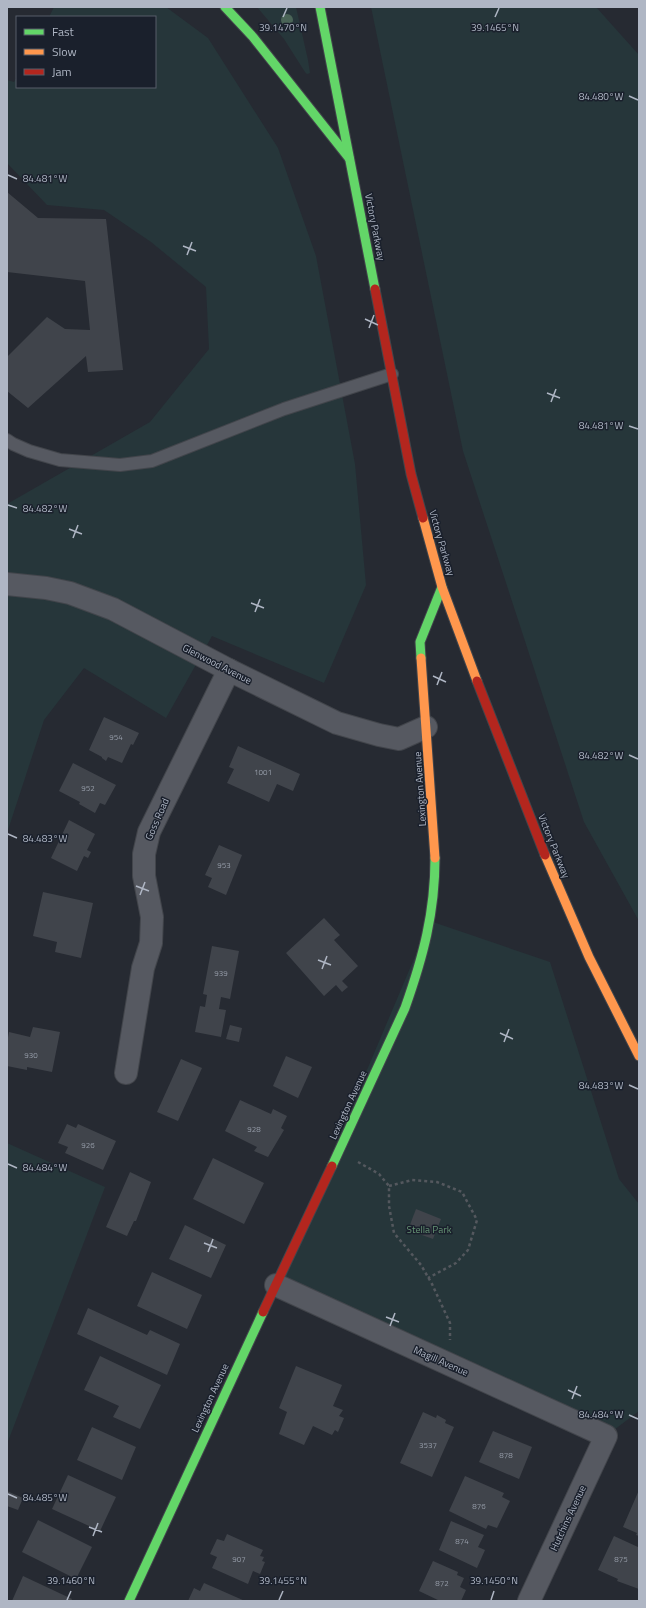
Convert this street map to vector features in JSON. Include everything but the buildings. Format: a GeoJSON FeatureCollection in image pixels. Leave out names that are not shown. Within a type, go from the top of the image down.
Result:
{"type":"FeatureCollection","features":[{"type":"Feature","properties":{"kind":"street"},"geometry":{"type":"LineString","coordinates":[[225,7],[253,37],[351,161]]}},
{"type":"Feature","properties":{"kind":"street","name":"Victory Parkway"},"geometry":{"type":"LineString","coordinates":[[320,7],[411,474],[442,587],[546,858],[589,957],[639,1056]]}},
{"type":"Feature","properties":{"kind":"street","name":"Glenwood Avenue"},"geometry":{"type":"LineString","coordinates":[[7,584],[46,588],[70,593],[113,609],[229,670],[337,723],[379,735],[400,739],[426,727]]}},
{"type":"Feature","properties":{"kind":"street","name":"Lexington Avenue"},"geometry":{"type":"LineString","coordinates":[[129,1601],[405,1008],[420,966],[430,921],[435,877],[435,843],[420,642],[442,587]]}},
{"type":"Feature","properties":{"kind":"street","name":"Goss Road"},"geometry":{"type":"LineString","coordinates":[[126,1073],[143,968],[151,943],[152,917],[144,876],[144,854],[147,839],[149,832],[229,670]]}},
{"type":"Feature","properties":{"kind":"street","name":"Magill Avenue"},"geometry":{"type":"LineString","coordinates":[[276,1286],[606,1436]]}},
{"type":"Feature","properties":{"kind":"street","name":"Hutchins Avenue"},"geometry":{"type":"LineString","coordinates":[[529,1601],[606,1436]]}},
{"type":"Feature","properties":{"kind":"lane"},"geometry":{"type":"LineString","coordinates":[[7,440],[12,444],[29,451],[60,460],[120,466],[152,462],[284,409],[392,374]]}},
{"type":"Feature","properties":{"kind":"path"},"geometry":{"type":"LineString","coordinates":[[338,1152],[379,1174],[388,1186],[389,1206],[394,1233],[421,1265],[450,1323],[451,1338],[442,1361]]}},
{"type":"Feature","properties":{"kind":"path"},"geometry":{"type":"LineString","coordinates":[[388,1186],[412,1180],[437,1182],[462,1192],[477,1220],[468,1250],[456,1263],[428,1278]]}},
{"type":"Feature","properties":{"kind":"green space"},"geometry":{"type":"Polygon","coordinates":[[[54,7],[166,7],[208,38],[278,148],[316,256],[355,464],[366,585],[324,683],[212,636],[166,718],[84,668],[44,720],[7,833],[7,504],[150,422],[209,349],[206,287],[151,242],[104,210],[47,205],[7,163],[7,80],[14,82],[16,79],[16,88],[156,88],[156,16],[50,16],[54,7]]]}},
{"type":"Feature","properties":{"kind":"green space"},"geometry":{"type":"Polygon","coordinates":[[[257,7],[296,7],[310,73],[307,74],[305,72],[284,39],[257,7]]]}},
{"type":"Feature","properties":{"kind":"green space"},"geometry":{"type":"Polygon","coordinates":[[[371,7],[596,7],[639,55],[639,921],[584,822],[463,451],[371,7]]]}},
{"type":"Feature","properties":{"kind":"green space","name":"Stella Park"},"geometry":{"type":"Polygon","coordinates":[[[430,921],[550,962],[619,1179],[639,1204],[639,1411],[606,1436],[276,1285],[430,921]]]}},
{"type":"Feature","properties":{"kind":"green space"},"geometry":{"type":"Polygon","coordinates":[[[7,1143],[105,1187],[7,1444],[7,1143]]]}},
{"type":"Feature","properties":{"kind":"traffic: fast"},"geometry":{"type":"LineString","coordinates":[[225,7],[253,37],[349,158]]}},
{"type":"Feature","properties":{"kind":"traffic: fast"},"geometry":{"type":"LineString","coordinates":[[320,7],[375,289]]}},
{"type":"Feature","properties":{"kind":"traffic: fast"},"geometry":{"type":"LineString","coordinates":[[421,658],[420,642],[442,587]]}},
{"type":"Feature","properties":{"kind":"traffic: fast"},"geometry":{"type":"LineString","coordinates":[[332,1166],[405,1008],[427,934],[433,897],[435,858]]}},
{"type":"Feature","properties":{"kind":"traffic: fast"},"geometry":{"type":"LineString","coordinates":[[129,1601],[263,1312]]}},
{"type":"Feature","properties":{"kind":"traffic: slow"},"geometry":{"type":"LineString","coordinates":[[423,518],[442,587],[477,681]]}},
{"type":"Feature","properties":{"kind":"traffic: slow"},"geometry":{"type":"LineString","coordinates":[[421,658],[435,858]]}},
{"type":"Feature","properties":{"kind":"traffic: slow"},"geometry":{"type":"LineString","coordinates":[[545,855],[589,957],[639,1056]]}},
{"type":"Feature","properties":{"kind":"traffic: jam"},"geometry":{"type":"LineString","coordinates":[[375,289],[411,474],[423,518]]}},
{"type":"Feature","properties":{"kind":"traffic: jam"},"geometry":{"type":"LineString","coordinates":[[477,681],[545,855]]}},
{"type":"Feature","properties":{"kind":"traffic: jam"},"geometry":{"type":"LineString","coordinates":[[263,1312],[332,1166]]}}]}
